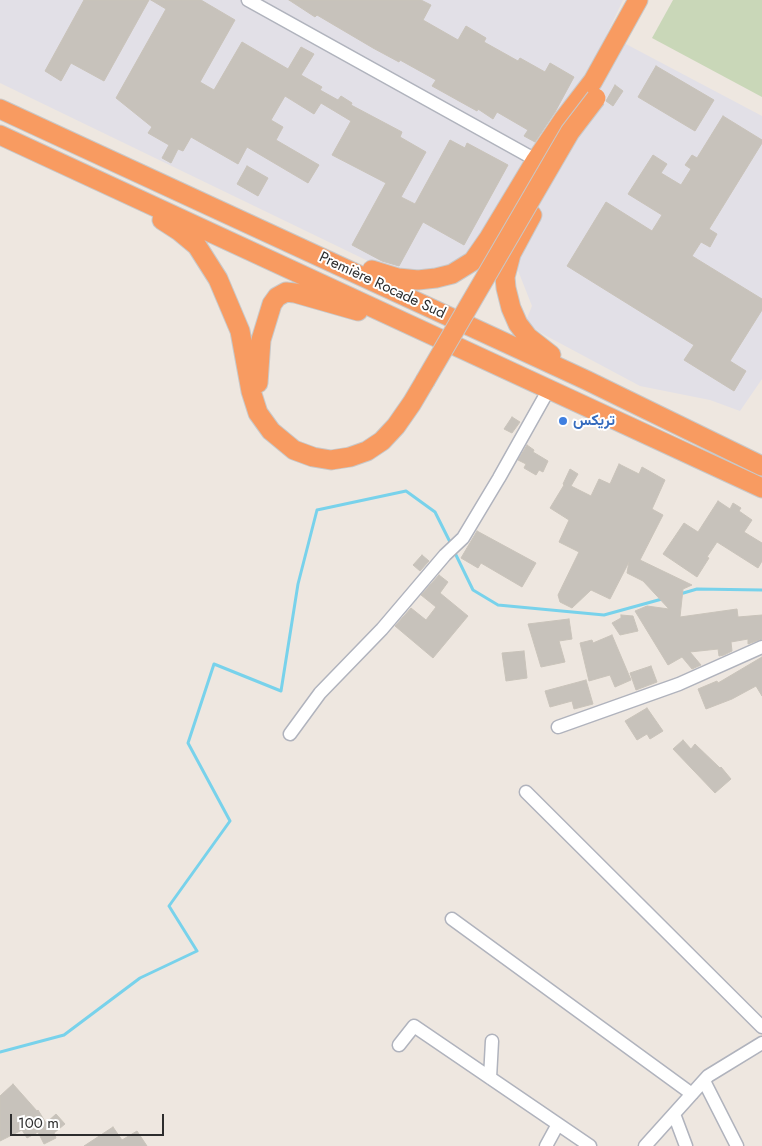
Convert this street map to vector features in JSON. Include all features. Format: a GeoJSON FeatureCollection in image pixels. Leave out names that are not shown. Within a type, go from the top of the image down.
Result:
{"type":"FeatureCollection","features":[{"type":"Feature","properties":{"kind":"highway"},"geometry":{"type":"LineString","coordinates":[[586,380],[539,347],[523,331],[510,308],[505,277],[507,264],[588,98],[593,81],[638,0]]}},
{"type":"Feature","properties":{"kind":"highway"},"geometry":{"type":"LineString","coordinates":[[400,321],[295,293],[286,292],[281,294],[272,304],[261,340],[258,371],[260,400],[269,420],[289,440],[314,452],[340,454],[357,450],[378,437],[400,414],[423,380],[570,132],[588,98],[652,0]]}},
{"type":"Feature","properties":{"kind":"highway"},"geometry":{"type":"LineString","coordinates":[[331,262],[408,279],[436,278],[460,270],[473,261],[481,251],[536,160],[563,120],[588,98]]}},
{"type":"Feature","properties":{"kind":"highway","name":"Première Rocade Sud"},"geometry":{"type":"LineString","coordinates":[[0,109],[586,380],[762,466]]}},
{"type":"Feature","properties":{"kind":"highway","name":"Première Rocade Sud"},"geometry":{"type":"LineString","coordinates":[[0,135],[762,488]]}},
{"type":"Feature","properties":{"kind":"highway"},"geometry":{"type":"LineString","coordinates":[[100,181],[179,231],[197,246],[218,279],[234,313],[240,331],[251,391],[258,413],[271,431],[294,450],[313,457],[331,460],[350,458],[367,451],[382,441],[396,426],[412,403],[423,380]]}},
{"type":"Feature","properties":{"kind":"street"},"geometry":{"type":"LineString","coordinates":[[248,0],[536,160]]}},
{"type":"Feature","properties":{"kind":"street"},"geometry":{"type":"LineString","coordinates":[[290,734],[320,693],[382,628],[445,555],[463,538],[549,389]]}},
{"type":"Feature","properties":{"kind":"street"},"geometry":{"type":"LineString","coordinates":[[558,727],[678,684],[762,647]]}},
{"type":"Feature","properties":{"kind":"street"},"geometry":{"type":"LineString","coordinates":[[526,792],[762,1027]]}},
{"type":"Feature","properties":{"kind":"street"},"geometry":{"type":"LineString","coordinates":[[452,919],[692,1094]]}},
{"type":"Feature","properties":{"kind":"street"},"geometry":{"type":"LineString","coordinates":[[398,1045],[414,1026],[590,1146]]}},
{"type":"Feature","properties":{"kind":"street"},"geometry":{"type":"LineString","coordinates":[[490,1078],[492,1041]]}},
{"type":"Feature","properties":{"kind":"street"},"geometry":{"type":"LineString","coordinates":[[645,1146],[708,1076],[762,1043]]}},
{"type":"Feature","properties":{"kind":"street"},"geometry":{"type":"LineString","coordinates":[[704,1081],[737,1146]]}},
{"type":"Feature","properties":{"kind":"street"},"geometry":{"type":"LineString","coordinates":[[674,1114],[686,1146]]}},
{"type":"Feature","properties":{"kind":"street"},"geometry":{"type":"LineString","coordinates":[[546,1146],[558,1124]]}},
{"type":"Feature","properties":{"kind":"shaded area"},"geometry":{"type":"Polygon","coordinates":[[[0,0],[623,0],[607,34],[762,116],[762,379],[740,411],[710,400],[640,386],[539,332],[526,321],[532,306],[517,268],[490,248],[432,274],[397,275],[0,83],[0,0]]]}},
{"type":"Feature","properties":{"kind":"green space"},"geometry":{"type":"Polygon","coordinates":[[[673,0],[762,0],[762,97],[652,38],[673,0]]]}},
{"type":"Feature","properties":{"kind":"building"},"geometry":{"type":"Polygon","coordinates":[[[84,0],[149,0],[104,81],[71,63],[61,81],[45,71],[84,0]]]}},
{"type":"Feature","properties":{"kind":"building"},"geometry":{"type":"Polygon","coordinates":[[[151,0],[201,0],[235,20],[200,82],[214,90],[242,42],[288,69],[301,47],[314,54],[301,75],[322,87],[320,90],[338,100],[341,96],[352,103],[351,105],[402,132],[400,137],[426,152],[401,197],[415,204],[450,140],[465,148],[467,143],[508,165],[464,245],[423,222],[399,266],[382,261],[352,245],[386,183],[332,155],[351,121],[321,103],[314,114],[285,96],[271,120],[283,127],[276,140],[319,165],[308,183],[247,147],[238,164],[191,137],[183,151],[178,149],[171,163],[162,158],[169,145],[148,133],[152,127],[116,98],[166,9],[151,0]]]}},
{"type":"Feature","properties":{"kind":"building"},"geometry":{"type":"Polygon","coordinates":[[[289,0],[421,0],[431,5],[423,20],[458,40],[466,26],[486,38],[484,42],[518,61],[520,58],[545,72],[550,63],[574,77],[555,112],[535,142],[524,136],[528,130],[497,112],[493,119],[478,109],[477,111],[432,86],[436,80],[400,60],[399,62],[373,48],[317,15],[315,17],[289,0]]]}},
{"type":"Feature","properties":{"kind":"building"},"geometry":{"type":"Polygon","coordinates":[[[656,66],[714,100],[695,131],[638,97],[656,66]]]}},
{"type":"Feature","properties":{"kind":"building"},"geometry":{"type":"Polygon","coordinates":[[[615,85],[623,91],[613,106],[606,101],[615,85]]]}},
{"type":"Feature","properties":{"kind":"building"},"geometry":{"type":"Polygon","coordinates":[[[723,116],[762,140],[762,143],[709,229],[717,234],[710,247],[701,242],[692,256],[762,299],[762,310],[730,361],[746,371],[734,391],[684,360],[694,345],[567,266],[606,202],[652,231],[662,215],[628,194],[653,155],[667,164],[661,173],[681,185],[691,169],[685,165],[692,155],[697,158],[723,116]]]}},
{"type":"Feature","properties":{"kind":"building"},"geometry":{"type":"Polygon","coordinates":[[[247,166],[268,178],[258,196],[237,184],[247,166]]]}},
{"type":"Feature","properties":{"kind":"building"},"geometry":{"type":"Polygon","coordinates":[[[512,417],[520,422],[512,433],[504,429],[512,417]]]}},
{"type":"Feature","properties":{"kind":"building"},"geometry":{"type":"Polygon","coordinates":[[[527,445],[534,450],[533,452],[548,461],[543,472],[539,470],[536,475],[524,468],[526,464],[518,460],[527,445]]]}},
{"type":"Feature","properties":{"kind":"building"},"geometry":{"type":"Polygon","coordinates":[[[619,464],[639,474],[642,467],[665,480],[652,509],[663,515],[640,560],[692,585],[683,589],[680,617],[737,609],[738,617],[762,615],[762,639],[748,644],[748,639],[731,642],[732,651],[719,656],[718,649],[690,652],[701,665],[692,669],[682,657],[668,665],[635,611],[647,606],[669,609],[643,581],[627,573],[629,562],[610,599],[591,590],[572,608],[560,602],[558,595],[579,552],[559,542],[569,520],[550,508],[564,485],[570,469],[578,474],[571,486],[591,496],[599,479],[610,484],[619,464]]]}},
{"type":"Feature","properties":{"kind":"building"},"geometry":{"type":"Polygon","coordinates":[[[718,501],[730,509],[733,503],[741,508],[739,511],[752,520],[744,532],[762,543],[762,561],[758,568],[717,542],[697,577],[663,554],[684,523],[698,532],[718,501]]]}},
{"type":"Feature","properties":{"kind":"building"},"geometry":{"type":"Polygon","coordinates":[[[477,531],[536,563],[522,587],[481,563],[478,568],[461,558],[477,531]]]}},
{"type":"Feature","properties":{"kind":"building"},"geometry":{"type":"Polygon","coordinates":[[[422,555],[429,561],[420,571],[413,565],[422,555]]]}},
{"type":"Feature","properties":{"kind":"building"},"geometry":{"type":"Polygon","coordinates":[[[439,575],[448,582],[440,593],[468,616],[433,658],[395,626],[411,608],[426,620],[436,607],[421,595],[439,575]]]}},
{"type":"Feature","properties":{"kind":"building"},"geometry":{"type":"Polygon","coordinates":[[[621,615],[633,616],[638,631],[620,635],[612,623],[621,618],[621,615]]]}},
{"type":"Feature","properties":{"kind":"building"},"geometry":{"type":"Polygon","coordinates":[[[569,619],[572,639],[559,641],[565,662],[541,667],[528,624],[569,619]]]}},
{"type":"Feature","properties":{"kind":"building"},"geometry":{"type":"Polygon","coordinates":[[[612,635],[631,680],[615,687],[610,675],[589,681],[580,643],[592,640],[593,643],[612,635]]]}},
{"type":"Feature","properties":{"kind":"building"},"geometry":{"type":"Polygon","coordinates":[[[524,651],[527,678],[506,681],[502,653],[524,651]]]}},
{"type":"Feature","properties":{"kind":"building"},"geometry":{"type":"Polygon","coordinates":[[[762,657],[762,696],[756,686],[732,699],[706,709],[698,689],[717,681],[718,683],[762,657]]]}},
{"type":"Feature","properties":{"kind":"building"},"geometry":{"type":"Polygon","coordinates":[[[651,666],[657,682],[636,690],[630,673],[651,666]]]}},
{"type":"Feature","properties":{"kind":"building"},"geometry":{"type":"Polygon","coordinates":[[[586,680],[593,704],[574,709],[572,701],[550,707],[545,691],[586,680]]]}},
{"type":"Feature","properties":{"kind":"building"},"geometry":{"type":"Polygon","coordinates":[[[647,708],[663,731],[650,739],[647,734],[637,740],[625,721],[647,708]]]}},
{"type":"Feature","properties":{"kind":"building"},"geometry":{"type":"Polygon","coordinates":[[[683,740],[691,749],[695,744],[721,767],[731,779],[715,793],[673,749],[683,740]]]}},
{"type":"Feature","properties":{"kind":"building"},"geometry":{"type":"Polygon","coordinates":[[[13,1084],[38,1110],[46,1123],[56,1114],[65,1124],[54,1133],[56,1138],[44,1144],[38,1132],[27,1138],[22,1130],[0,1141],[0,1096],[13,1084]]]}},
{"type":"Feature","properties":{"kind":"building"},"geometry":{"type":"Polygon","coordinates":[[[113,1127],[122,1140],[137,1131],[147,1146],[84,1146],[113,1127]]]}},
{"type":"Feature","properties":{"kind":"waterway"},"geometry":{"type":"LineString","coordinates":[[0,1052],[64,1035],[140,978],[197,951],[169,906],[230,821],[188,743],[214,664],[281,691],[298,584],[317,510],[406,491],[435,512],[452,546]]}},
{"type":"Feature","properties":{"kind":"waterway"},"geometry":{"type":"LineString","coordinates":[[454,551],[473,590],[498,605],[604,615],[662,599]]}},
{"type":"Feature","properties":{"kind":"waterway"},"geometry":{"type":"LineString","coordinates":[[680,594],[697,589],[762,590]]}},
{"type":"Feature","properties":{"kind":"place","name":"تريكس"},"geometry":{"type":"Point","coordinates":[563,421]}}]}
